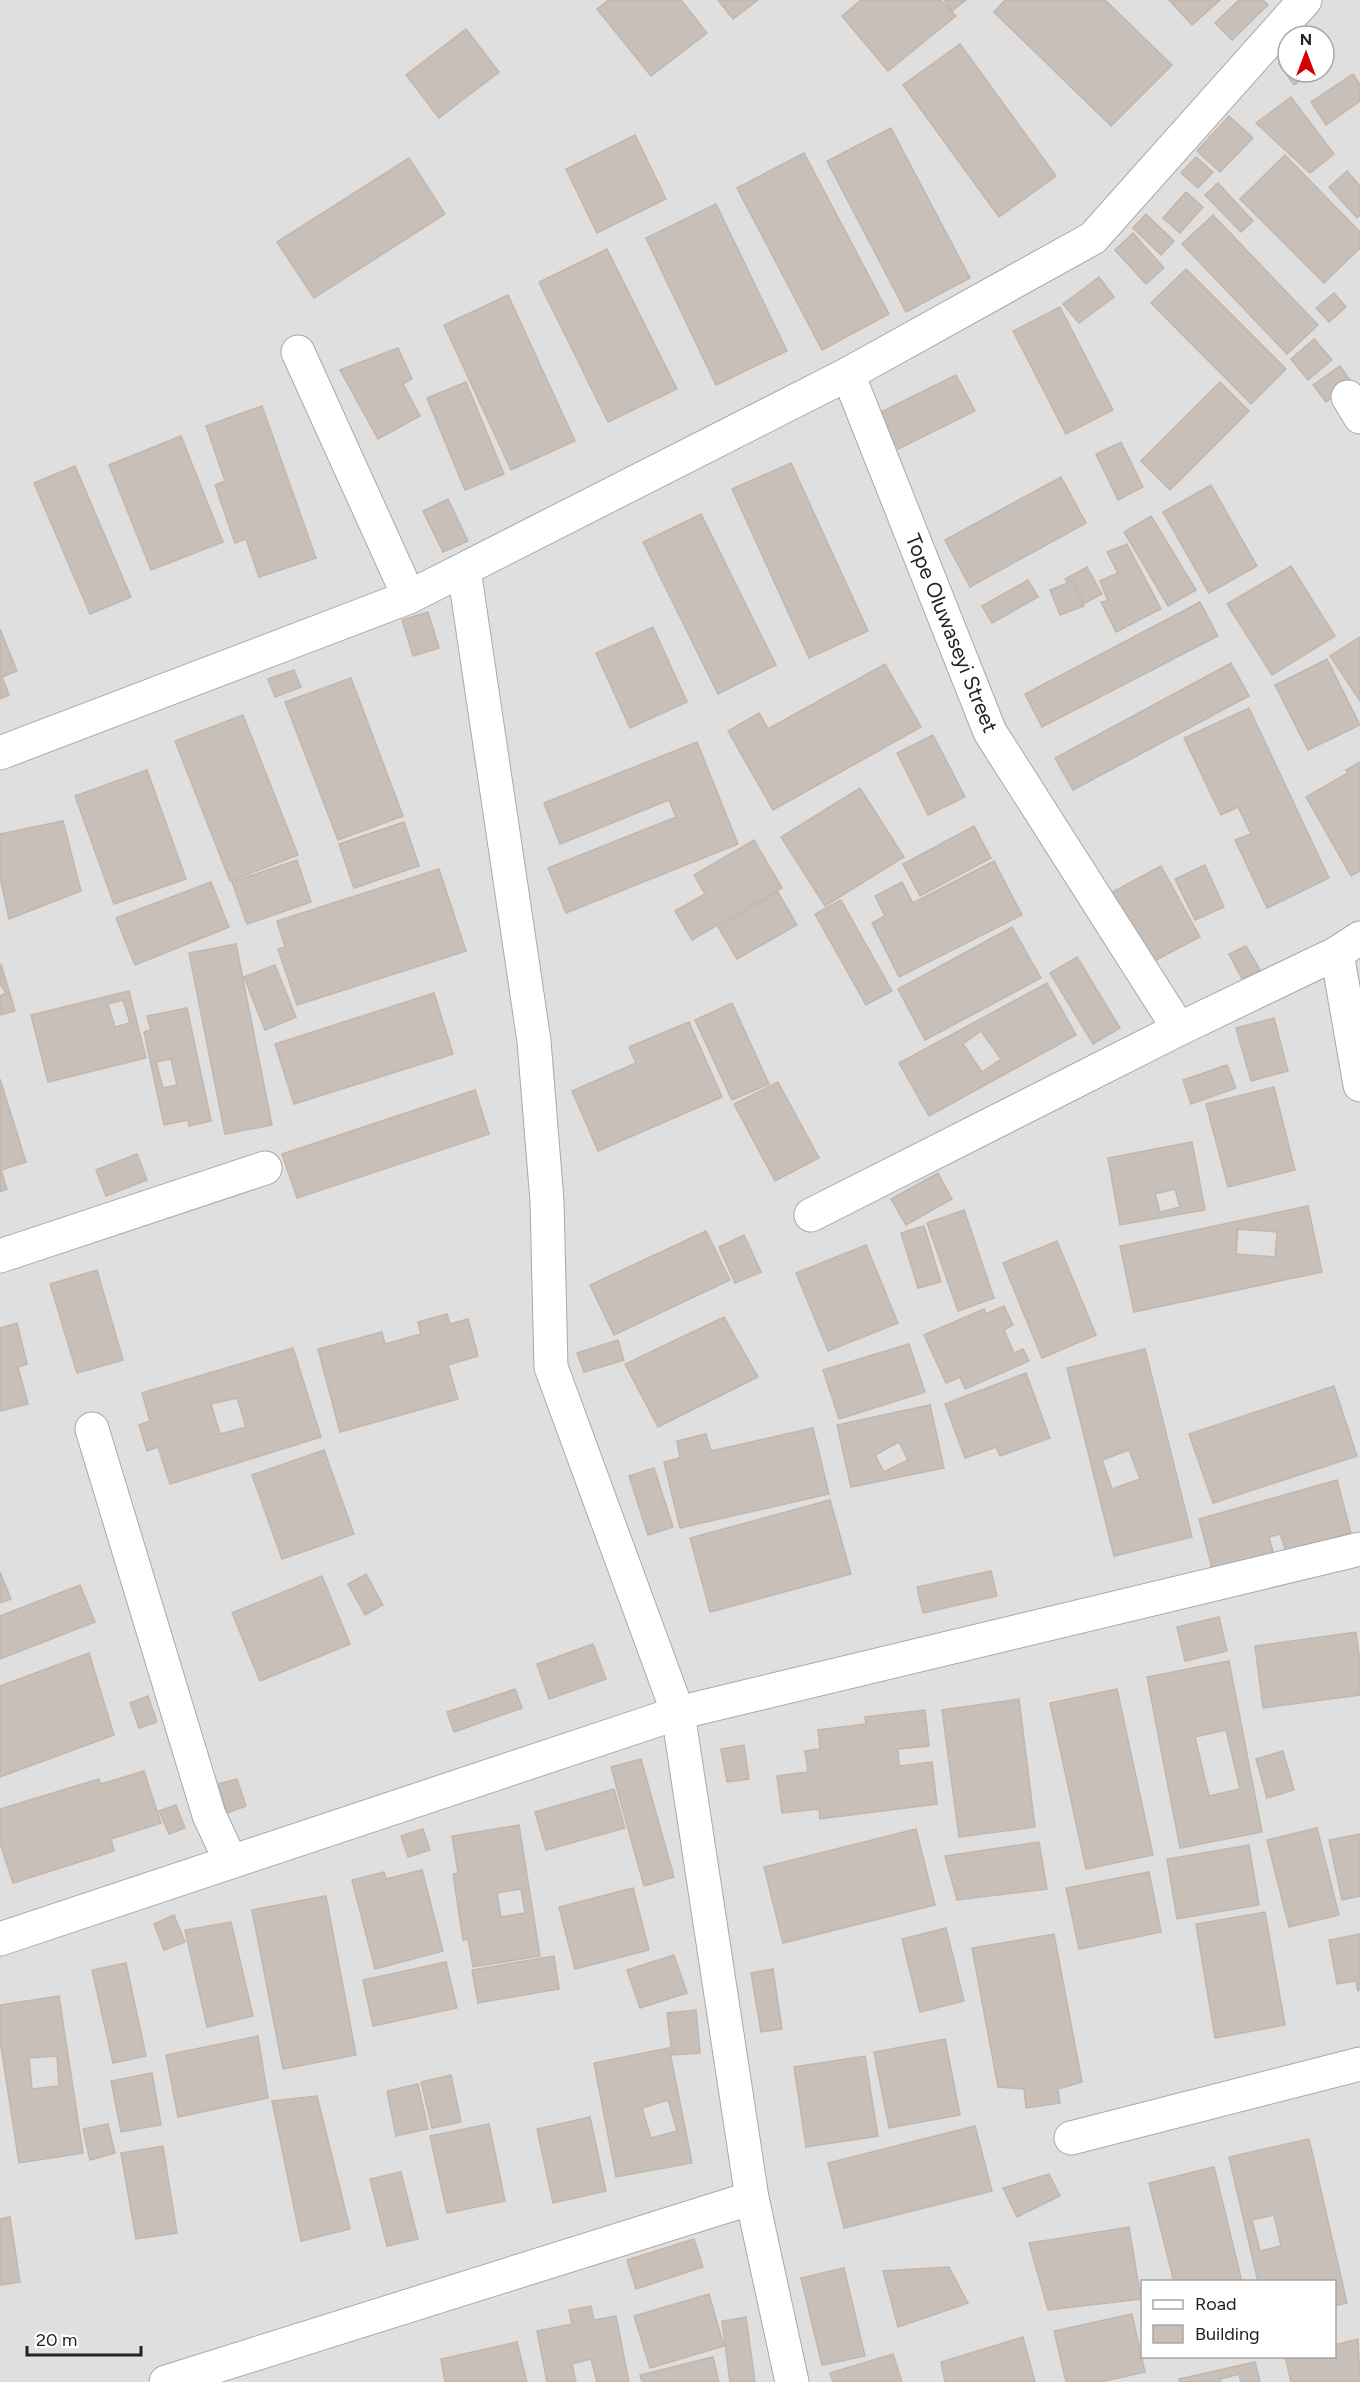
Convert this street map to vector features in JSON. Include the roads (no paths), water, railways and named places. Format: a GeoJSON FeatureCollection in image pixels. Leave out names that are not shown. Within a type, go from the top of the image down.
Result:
{"type":"FeatureCollection","features":[{"type":"Feature","properties":{"kind":"street"},"geometry":{"type":"LineString","coordinates":[[0,753],[409,597],[848,374],[1093,238],[1305,0]]}},
{"type":"Feature","properties":{"kind":"street"},"geometry":{"type":"LineString","coordinates":[[298,352],[409,597]]}},
{"type":"Feature","properties":{"kind":"street","name":"Tope Oluwaseyi Street"},"geometry":{"type":"LineString","coordinates":[[848,374],[990,732],[1179,1029]]}},
{"type":"Feature","properties":{"kind":"street"},"geometry":{"type":"LineString","coordinates":[[464,570],[534,1041],[547,1201],[551,1367],[678,1713],[752,2198],[792,2382]]}},
{"type":"Feature","properties":{"kind":"street"},"geometry":{"type":"LineString","coordinates":[[811,1215],[1348,946],[1360,1085]]}},
{"type":"Feature","properties":{"kind":"street"},"geometry":{"type":"LineString","coordinates":[[0,1256],[265,1168]]}},
{"type":"Feature","properties":{"kind":"street"},"geometry":{"type":"LineString","coordinates":[[92,1429],[209,1815],[231,1862]]}},
{"type":"Feature","properties":{"kind":"street"},"geometry":{"type":"LineString","coordinates":[[0,1939],[678,1713],[1360,1549]]}},
{"type":"Feature","properties":{"kind":"street"},"geometry":{"type":"LineString","coordinates":[[1071,2138],[1360,2064]]}},
{"type":"Feature","properties":{"kind":"street"},"geometry":{"type":"LineString","coordinates":[[166,2382],[752,2198]]}}]}
